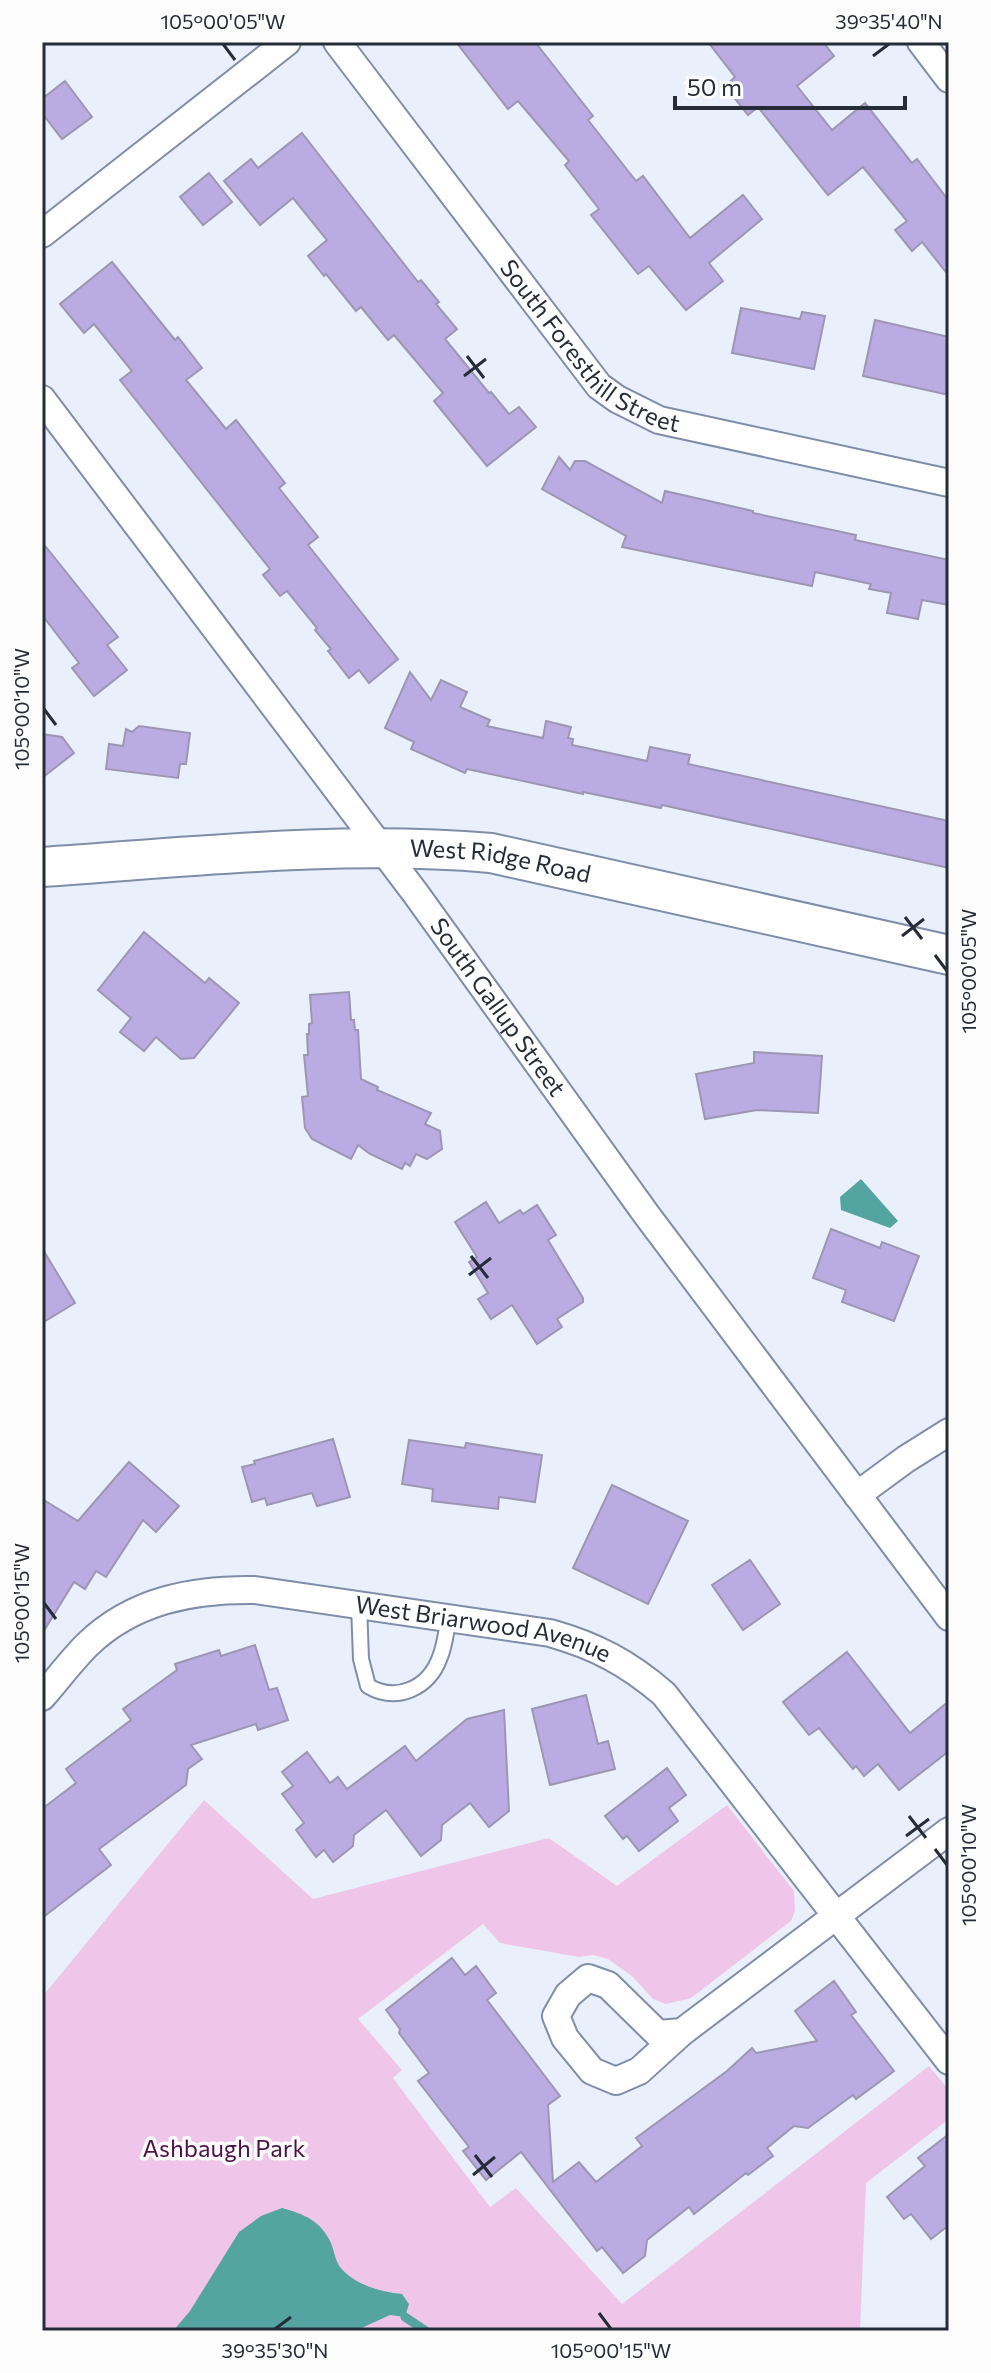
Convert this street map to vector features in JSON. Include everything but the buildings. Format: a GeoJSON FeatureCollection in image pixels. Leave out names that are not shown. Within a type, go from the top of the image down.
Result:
{"type":"FeatureCollection","features":[{"type":"Feature","properties":{"kind":"street"},"geometry":{"type":"LineString","coordinates":[[42,234],[287,42]]}},
{"type":"Feature","properties":{"kind":"street","name":"South Foresthill Street"},"geometry":{"type":"LineString","coordinates":[[337,42],[599,386],[617,399],[659,420],[949,483]]}},
{"type":"Feature","properties":{"kind":"street"},"geometry":{"type":"LineString","coordinates":[[921,42],[949,79]]}},
{"type":"Feature","properties":{"kind":"street","name":"South Gallup Street"},"geometry":{"type":"LineString","coordinates":[[42,399],[380,847],[646,1214],[949,1617]]}},
{"type":"Feature","properties":{"kind":"street","name":"West Ridge Road"},"geometry":{"type":"LineString","coordinates":[[42,867],[331,847],[491,853],[949,955]]}},
{"type":"Feature","properties":{"kind":"street"},"geometry":{"type":"LineString","coordinates":[[857,1495],[949,1432]]}},
{"type":"Feature","properties":{"kind":"street","name":"West Briarwood Avenue"},"geometry":{"type":"LineString","coordinates":[[42,1697],[88,1643],[122,1619],[155,1603],[215,1590],[255,1590],[550,1633],[574,1640],[616,1657],[664,1694],[949,2061]]}},
{"type":"Feature","properties":{"kind":"street"},"geometry":{"type":"LineString","coordinates":[[682,2032],[658,2034],[608,1985],[588,1978],[568,1995],[556,2016],[565,2038],[592,2071],[616,2081],[639,2071],[682,2032],[949,1831]]}},
{"type":"Feature","properties":{"kind":"lane"},"geometry":{"type":"LineString","coordinates":[[359,1605],[361,1659],[368,1686],[380,1693],[403,1694],[422,1684],[440,1659],[449,1618]]}},
{"type":"Feature","properties":{"kind":"green space","name":"Ashbaugh Park"},"geometry":{"type":"Polygon","coordinates":[[[204,1800],[313,1899],[549,1838],[617,1886],[727,1805],[794,1891],[795,1911],[791,1921],[691,1998],[666,2004],[653,1999],[633,1977],[608,1959],[500,1943],[483,1924],[358,2019],[402,2070],[393,2078],[490,2207],[516,2188],[622,2304],[929,2066],[949,2090],[949,2119],[866,2183],[860,2331],[42,2331],[42,1997],[204,1800]]]}},
{"type":"Feature","properties":{"kind":"shaded area"},"geometry":{"type":"Polygon","coordinates":[[[861,1179],[898,1221],[890,1228],[841,1210],[840,1197],[861,1179]]]}},
{"type":"Feature","properties":{"kind":"shaded area"},"geometry":{"type":"Polygon","coordinates":[[[282,2208],[305,2216],[322,2229],[340,2267],[353,2279],[377,2289],[402,2294],[409,2304],[405,2317],[390,2315],[355,2331],[173,2331],[190,2311],[239,2232],[261,2216],[282,2208]]]}},
{"type":"Feature","properties":{"kind":"waterway"},"geometry":{"type":"LineString","coordinates":[[405,2317],[426,2331]]}}]}
